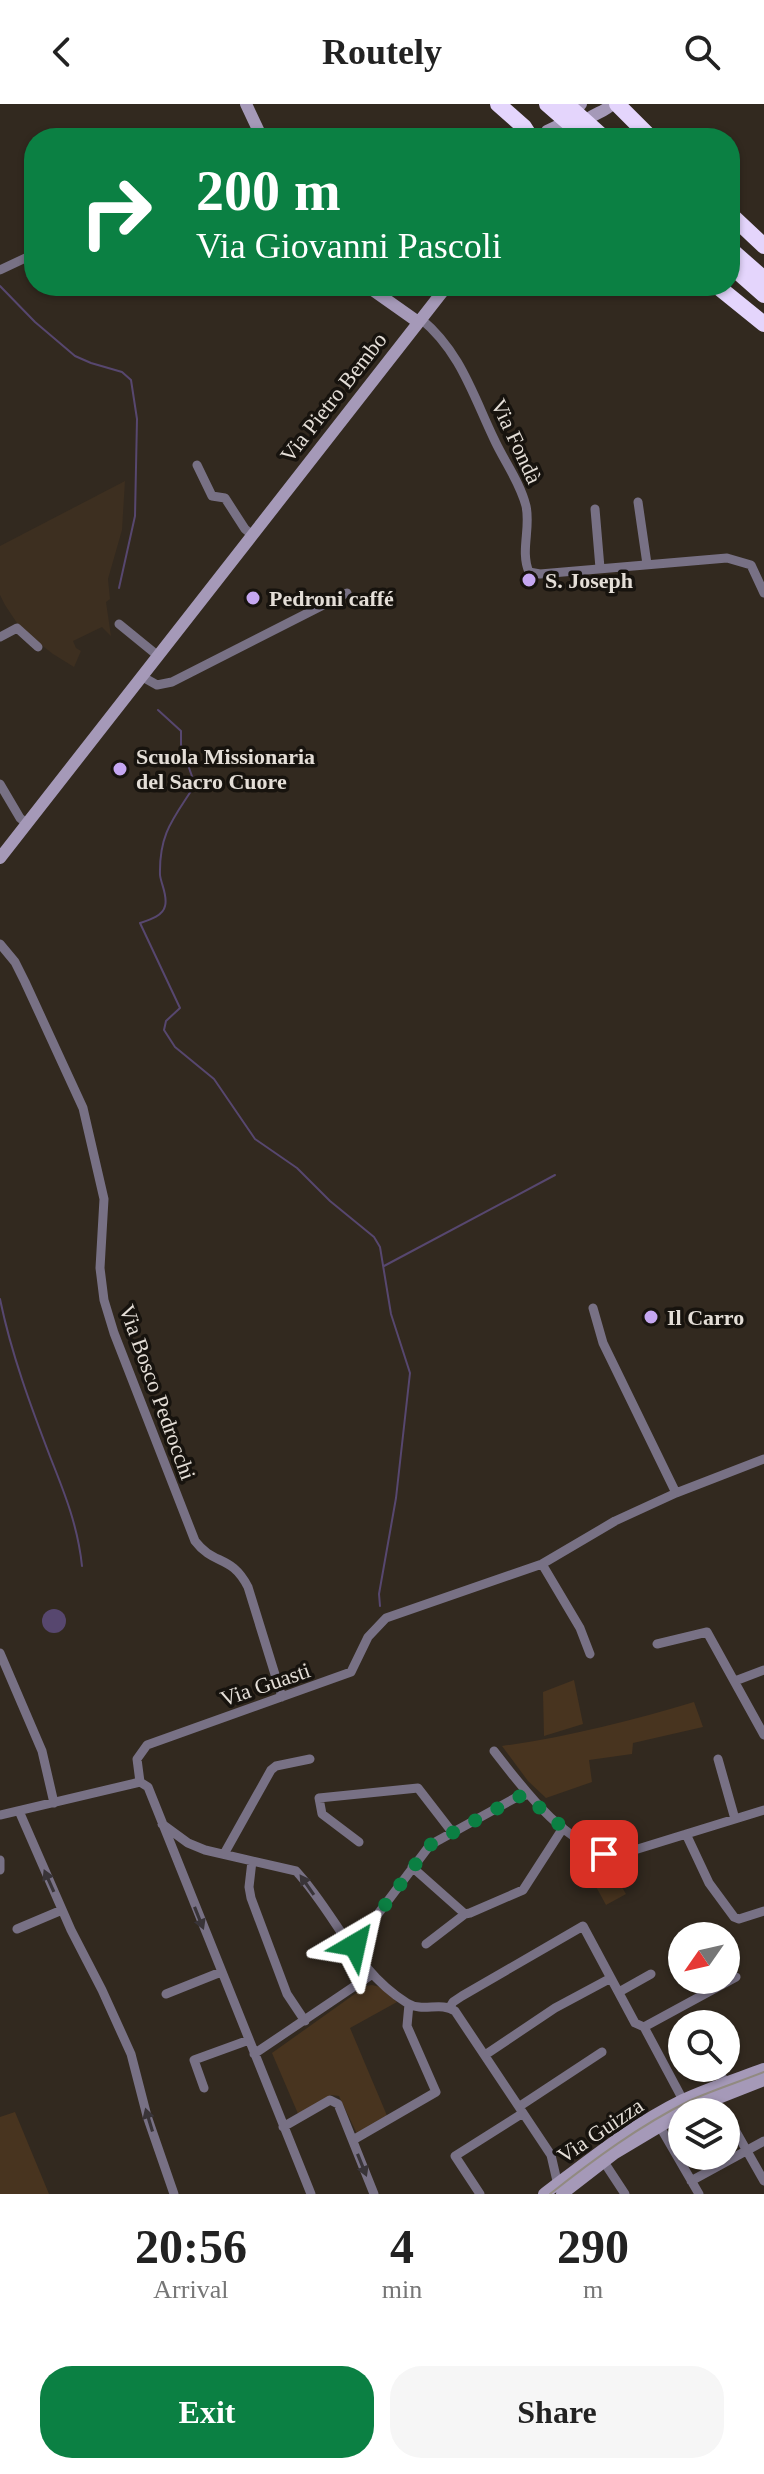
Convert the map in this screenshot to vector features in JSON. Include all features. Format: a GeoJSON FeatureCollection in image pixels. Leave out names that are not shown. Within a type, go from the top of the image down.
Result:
{"type":"FeatureCollection","features":[{"type":"Feature","properties":{"kind":"highway"},"geometry":{"type":"LineString","coordinates":[[498,104],[524,128]]}},
{"type":"Feature","properties":{"kind":"highway"},"geometry":{"type":"LineString","coordinates":[[547,104],[575,128]]}},
{"type":"Feature","properties":{"kind":"highway"},"geometry":{"type":"LineString","coordinates":[[566,104],[593,128]]}},
{"type":"Feature","properties":{"kind":"highway"},"geometry":{"type":"LineString","coordinates":[[614,104],[640,128]]}},
{"type":"Feature","properties":{"kind":"highway"},"geometry":{"type":"LineString","coordinates":[[740,223],[764,246]]}},
{"type":"Feature","properties":{"kind":"highway"},"geometry":{"type":"LineString","coordinates":[[740,262],[764,279]]}},
{"type":"Feature","properties":{"kind":"highway"},"geometry":{"type":"LineString","coordinates":[[740,267],[764,295]]}},
{"type":"Feature","properties":{"kind":"highway"},"geometry":{"type":"LineString","coordinates":[[729,296],[764,324]]}},
{"type":"Feature","properties":{"kind":"main road"},"geometry":{"type":"LineString","coordinates":[[246,104],[257,128]]}},
{"type":"Feature","properties":{"kind":"main road"},"geometry":{"type":"LineString","coordinates":[[553,128],[566,122],[581,104]]}},
{"type":"Feature","properties":{"kind":"main road"},"geometry":{"type":"LineString","coordinates":[[578,128],[588,117],[614,104]]}},
{"type":"Feature","properties":{"kind":"main road"},"geometry":{"type":"LineString","coordinates":[[382,296],[420,321]]}},
{"type":"Feature","properties":{"kind":"main road","name":"Via Pietro Bembo"},"geometry":{"type":"LineString","coordinates":[[0,858],[439,296]]}},
{"type":"Feature","properties":{"kind":"main road","name":"Via Guizza"},"geometry":{"type":"LineString","coordinates":[[701,2098],[764,2069]]}},
{"type":"Feature","properties":{"kind":"main road","name":"Via Guizza"},"geometry":{"type":"LineString","coordinates":[[718,2089],[764,2080]]}},
{"type":"Feature","properties":{"kind":"main road","name":"Via Guizza"},"geometry":{"type":"LineString","coordinates":[[568,2184],[630,2131],[668,2115]]}},
{"type":"Feature","properties":{"kind":"main road","name":"Via Guizza"},"geometry":{"type":"LineString","coordinates":[[544,2194],[568,2184],[668,2119]]}},
{"type":"Feature","properties":{"kind":"street"},"geometry":{"type":"LineString","coordinates":[[0,270],[24,259]]}},
{"type":"Feature","properties":{"kind":"street","name":"Via Fondà"},"geometry":{"type":"LineString","coordinates":[[420,321],[446,345],[465,371],[494,439],[521,491],[529,520],[525,560],[529,572],[540,574],[727,558],[751,565],[764,593]]}},
{"type":"Feature","properties":{"kind":"street"},"geometry":{"type":"LineString","coordinates":[[197,465],[212,496],[225,498],[251,534]]}},
{"type":"Feature","properties":{"kind":"street"},"geometry":{"type":"LineString","coordinates":[[638,502],[647,564]]}},
{"type":"Feature","properties":{"kind":"street"},"geometry":{"type":"LineString","coordinates":[[595,509],[600,568]]}},
{"type":"Feature","properties":{"kind":"street"},"geometry":{"type":"LineString","coordinates":[[141,676],[157,685],[172,682],[347,593]]}},
{"type":"Feature","properties":{"kind":"street"},"geometry":{"type":"LineString","coordinates":[[119,624],[157,655]]}},
{"type":"Feature","properties":{"kind":"street"},"geometry":{"type":"LineString","coordinates":[[0,637],[17,628],[38,647]]}},
{"type":"Feature","properties":{"kind":"street"},"geometry":{"type":"LineString","coordinates":[[0,784],[26,823]]}},
{"type":"Feature","properties":{"kind":"street","name":"Via Bosco Pedrocchi"},"geometry":{"type":"LineString","coordinates":[[0,944],[6,948],[25,982],[90,1128],[104,1199],[100,1268],[104,1300],[114,1333],[195,1541],[202,1550],[240,1571],[248,1587],[282,1697]]}},
{"type":"Feature","properties":{"kind":"street"},"geometry":{"type":"LineString","coordinates":[[593,1308],[603,1343],[676,1493]]}},
{"type":"Feature","properties":{"kind":"street","name":"Via Guasti"},"geometry":{"type":"LineString","coordinates":[[140,1782],[137,1759],[147,1745],[351,1672],[368,1637],[386,1618],[542,1564],[615,1521],[676,1493],[764,1459]]}},
{"type":"Feature","properties":{"kind":"street"},"geometry":{"type":"LineString","coordinates":[[542,1564],[580,1628],[590,1654]]}},
{"type":"Feature","properties":{"kind":"street"},"geometry":{"type":"LineString","coordinates":[[657,1644],[707,1632],[764,1735]]}},
{"type":"Feature","properties":{"kind":"street"},"geometry":{"type":"LineString","coordinates":[[0,1653],[42,1751],[54,1803]]}},
{"type":"Feature","properties":{"kind":"street"},"geometry":{"type":"LineString","coordinates":[[735,1681],[764,1670]]}},
{"type":"Feature","properties":{"kind":"street"},"geometry":{"type":"LineString","coordinates":[[494,1751],[526,1795],[548,1817],[604,1854],[615,1856],[764,1810]]}},
{"type":"Feature","properties":{"kind":"street"},"geometry":{"type":"LineString","coordinates":[[224,1854],[271,1770],[276,1766],[310,1759]]}},
{"type":"Feature","properties":{"kind":"street"},"geometry":{"type":"LineString","coordinates":[[718,1759],[735,1819]]}},
{"type":"Feature","properties":{"kind":"street"},"geometry":{"type":"LineString","coordinates":[[0,1815],[140,1782],[148,1787],[311,2194]]}},
{"type":"Feature","properties":{"kind":"street"},"geometry":{"type":"LineString","coordinates":[[359,1842],[322,1814],[319,1798],[418,1788],[452,1832]]}},
{"type":"Feature","properties":{"kind":"street"},"geometry":{"type":"LineString","coordinates":[[353,1947],[430,1845],[526,1795]]}},
{"type":"Feature","properties":{"kind":"street"},"geometry":{"type":"LineString","coordinates":[[19,1811],[131,2054],[147,2116],[174,2194]]}},
{"type":"Feature","properties":{"kind":"street"},"geometry":{"type":"LineString","coordinates":[[162,1824],[188,1843],[296,1871],[371,1975],[409,2004],[422,2008],[450,2007],[522,2110],[568,2184]]}},
{"type":"Feature","properties":{"kind":"street"},"geometry":{"type":"LineString","coordinates":[[426,1944],[465,1914],[523,1890],[563,1828]]}},
{"type":"Feature","properties":{"kind":"street"},"geometry":{"type":"LineString","coordinates":[[686,1834],[709,1883],[734,1917],[739,1919],[764,1911]]}},
{"type":"Feature","properties":{"kind":"street"},"geometry":{"type":"LineString","coordinates":[[0,1860],[0,1870]]}},
{"type":"Feature","properties":{"kind":"street"},"geometry":{"type":"LineString","coordinates":[[252,1861],[251,1898],[287,1994],[305,2021]]}},
{"type":"Feature","properties":{"kind":"street"},"geometry":{"type":"LineString","coordinates":[[412,1867],[465,1914]]}},
{"type":"Feature","properties":{"kind":"street"},"geometry":{"type":"LineString","coordinates":[[17,1929],[62,1910]]}},
{"type":"Feature","properties":{"kind":"street"},"geometry":{"type":"LineString","coordinates":[[450,2007],[462,1996],[583,1926],[635,2023],[644,2027],[678,2098]]}},
{"type":"Feature","properties":{"kind":"street"},"geometry":{"type":"LineString","coordinates":[[166,1994],[221,1972]]}},
{"type":"Feature","properties":{"kind":"street"},"geometry":{"type":"LineString","coordinates":[[619,1992],[651,1974]]}},
{"type":"Feature","properties":{"kind":"street"},"geometry":{"type":"LineString","coordinates":[[254,2054],[371,1975]]}},
{"type":"Feature","properties":{"kind":"street"},"geometry":{"type":"LineString","coordinates":[[485,2055],[555,2008],[611,1978]]}},
{"type":"Feature","properties":{"kind":"street"},"geometry":{"type":"LineString","coordinates":[[644,2027],[705,1994]]}},
{"type":"Feature","properties":{"kind":"street"},"geometry":{"type":"LineString","coordinates":[[353,2140],[436,2092],[406,2022],[409,2004]]}},
{"type":"Feature","properties":{"kind":"street"},"geometry":{"type":"LineString","coordinates":[[406,2022],[422,2008]]}},
{"type":"Feature","properties":{"kind":"street"},"geometry":{"type":"LineString","coordinates":[[204,2088],[194,2060],[249,2040]]}},
{"type":"Feature","properties":{"kind":"street"},"geometry":{"type":"LineString","coordinates":[[480,2194],[455,2156],[602,2052]]}},
{"type":"Feature","properties":{"kind":"street"},"geometry":{"type":"LineString","coordinates":[[718,2082],[721,2098]]}},
{"type":"Feature","properties":{"kind":"street"},"geometry":{"type":"LineString","coordinates":[[283,2127],[330,2100],[338,2104],[370,2193]]}},
{"type":"Feature","properties":{"kind":"street"},"geometry":{"type":"LineString","coordinates":[[659,2125],[699,2194]]}},
{"type":"Feature","properties":{"kind":"street"},"geometry":{"type":"LineString","coordinates":[[740,2139],[764,2181]]}},
{"type":"Feature","properties":{"kind":"street"},"geometry":{"type":"LineString","coordinates":[[691,2181],[764,2141]]}},
{"type":"Feature","properties":{"kind":"street"},"geometry":{"type":"LineString","coordinates":[[552,2159],[568,2184]]}},
{"type":"Feature","properties":{"kind":"street"},"geometry":{"type":"LineString","coordinates":[[604,2162],[625,2194]]}},
{"type":"Feature","properties":{"kind":"shaded area"},"geometry":{"type":"Polygon","coordinates":[[[125,481],[122,530],[108,579],[110,599],[106,602],[111,636],[102,627],[73,641],[81,651],[74,667],[21,629],[5,605],[0,595],[0,546],[125,481]]]}},
{"type":"Feature","properties":{"kind":"shaded area"},"geometry":{"type":"Polygon","coordinates":[[[54,1609],[63,1612],[66,1621],[63,1630],[54,1633],[45,1630],[42,1621],[45,1612],[54,1609]]]}},
{"type":"Feature","properties":{"kind":"shaded area"},"geometry":{"type":"Polygon","coordinates":[[[574,1680],[583,1724],[544,1736],[543,1692],[574,1680]]]}},
{"type":"Feature","properties":{"kind":"shaded area"},"geometry":{"type":"Polygon","coordinates":[[[694,1702],[703,1727],[633,1743],[632,1754],[589,1760],[592,1782],[546,1798],[528,1781],[502,1746],[599,1728],[694,1702]]]}},
{"type":"Feature","properties":{"kind":"shaded area"},"geometry":{"type":"Polygon","coordinates":[[[614,1874],[626,1894],[606,1905],[594,1883],[614,1874]]]}},
{"type":"Feature","properties":{"kind":"shaded area"},"geometry":{"type":"Polygon","coordinates":[[[366,1986],[380,1987],[397,2002],[350,2028],[388,2118],[357,2134],[339,2096],[331,2095],[299,2116],[272,2053],[366,1986]]]}},
{"type":"Feature","properties":{"kind":"shaded area"},"geometry":{"type":"Polygon","coordinates":[[[15,2112],[49,2194],[0,2194],[0,2117],[15,2112]]]}},
{"type":"Feature","properties":{"kind":"waterway"},"geometry":{"type":"LineString","coordinates":[[0,286],[35,322],[75,356],[122,372],[131,380],[137,419],[135,516],[119,588]]}},
{"type":"Feature","properties":{"kind":"waterway"},"geometry":{"type":"LineString","coordinates":[[158,710],[181,731],[181,745],[194,782],[169,828],[162,848],[160,875],[166,898],[164,909],[140,923],[180,1008],[166,1021],[164,1030],[175,1047],[214,1079],[255,1139],[297,1168],[330,1201],[374,1237],[380,1247],[391,1314],[410,1373],[396,1498],[379,1594],[380,1606]]}},
{"type":"Feature","properties":{"kind":"waterway"},"geometry":{"type":"LineString","coordinates":[[384,1266],[555,1175]]}},
{"type":"Feature","properties":{"kind":"waterway"},"geometry":{"type":"LineString","coordinates":[[0,1299],[22,1380],[70,1511],[82,1566]]}},
{"type":"Feature","properties":{"kind":"tram line"},"geometry":{"type":"LineString","coordinates":[[550,2194],[652,2121],[698,2097],[764,2072]]}},
{"type":"Feature","properties":{"kind":"place","name":"S. Joseph"},"geometry":{"type":"Point","coordinates":[529,580]}},
{"type":"Feature","properties":{"kind":"place","name":"Pedroni caffé"},"geometry":{"type":"Point","coordinates":[253,598]}},
{"type":"Feature","properties":{"kind":"place","name":"Scuola Missionaria del Sacro Cuore"},"geometry":{"type":"Point","coordinates":[120,769]}},
{"type":"Feature","properties":{"kind":"place","name":"Il Carro"},"geometry":{"type":"Point","coordinates":[651,1317]}},
{"type":"Feature","properties":{"kind":"route"},"geometry":{"type":"LineString","coordinates":[[355,1945],[430,1845],[522,1795],[530,1797],[548,1817],[604,1854]]}}]}
